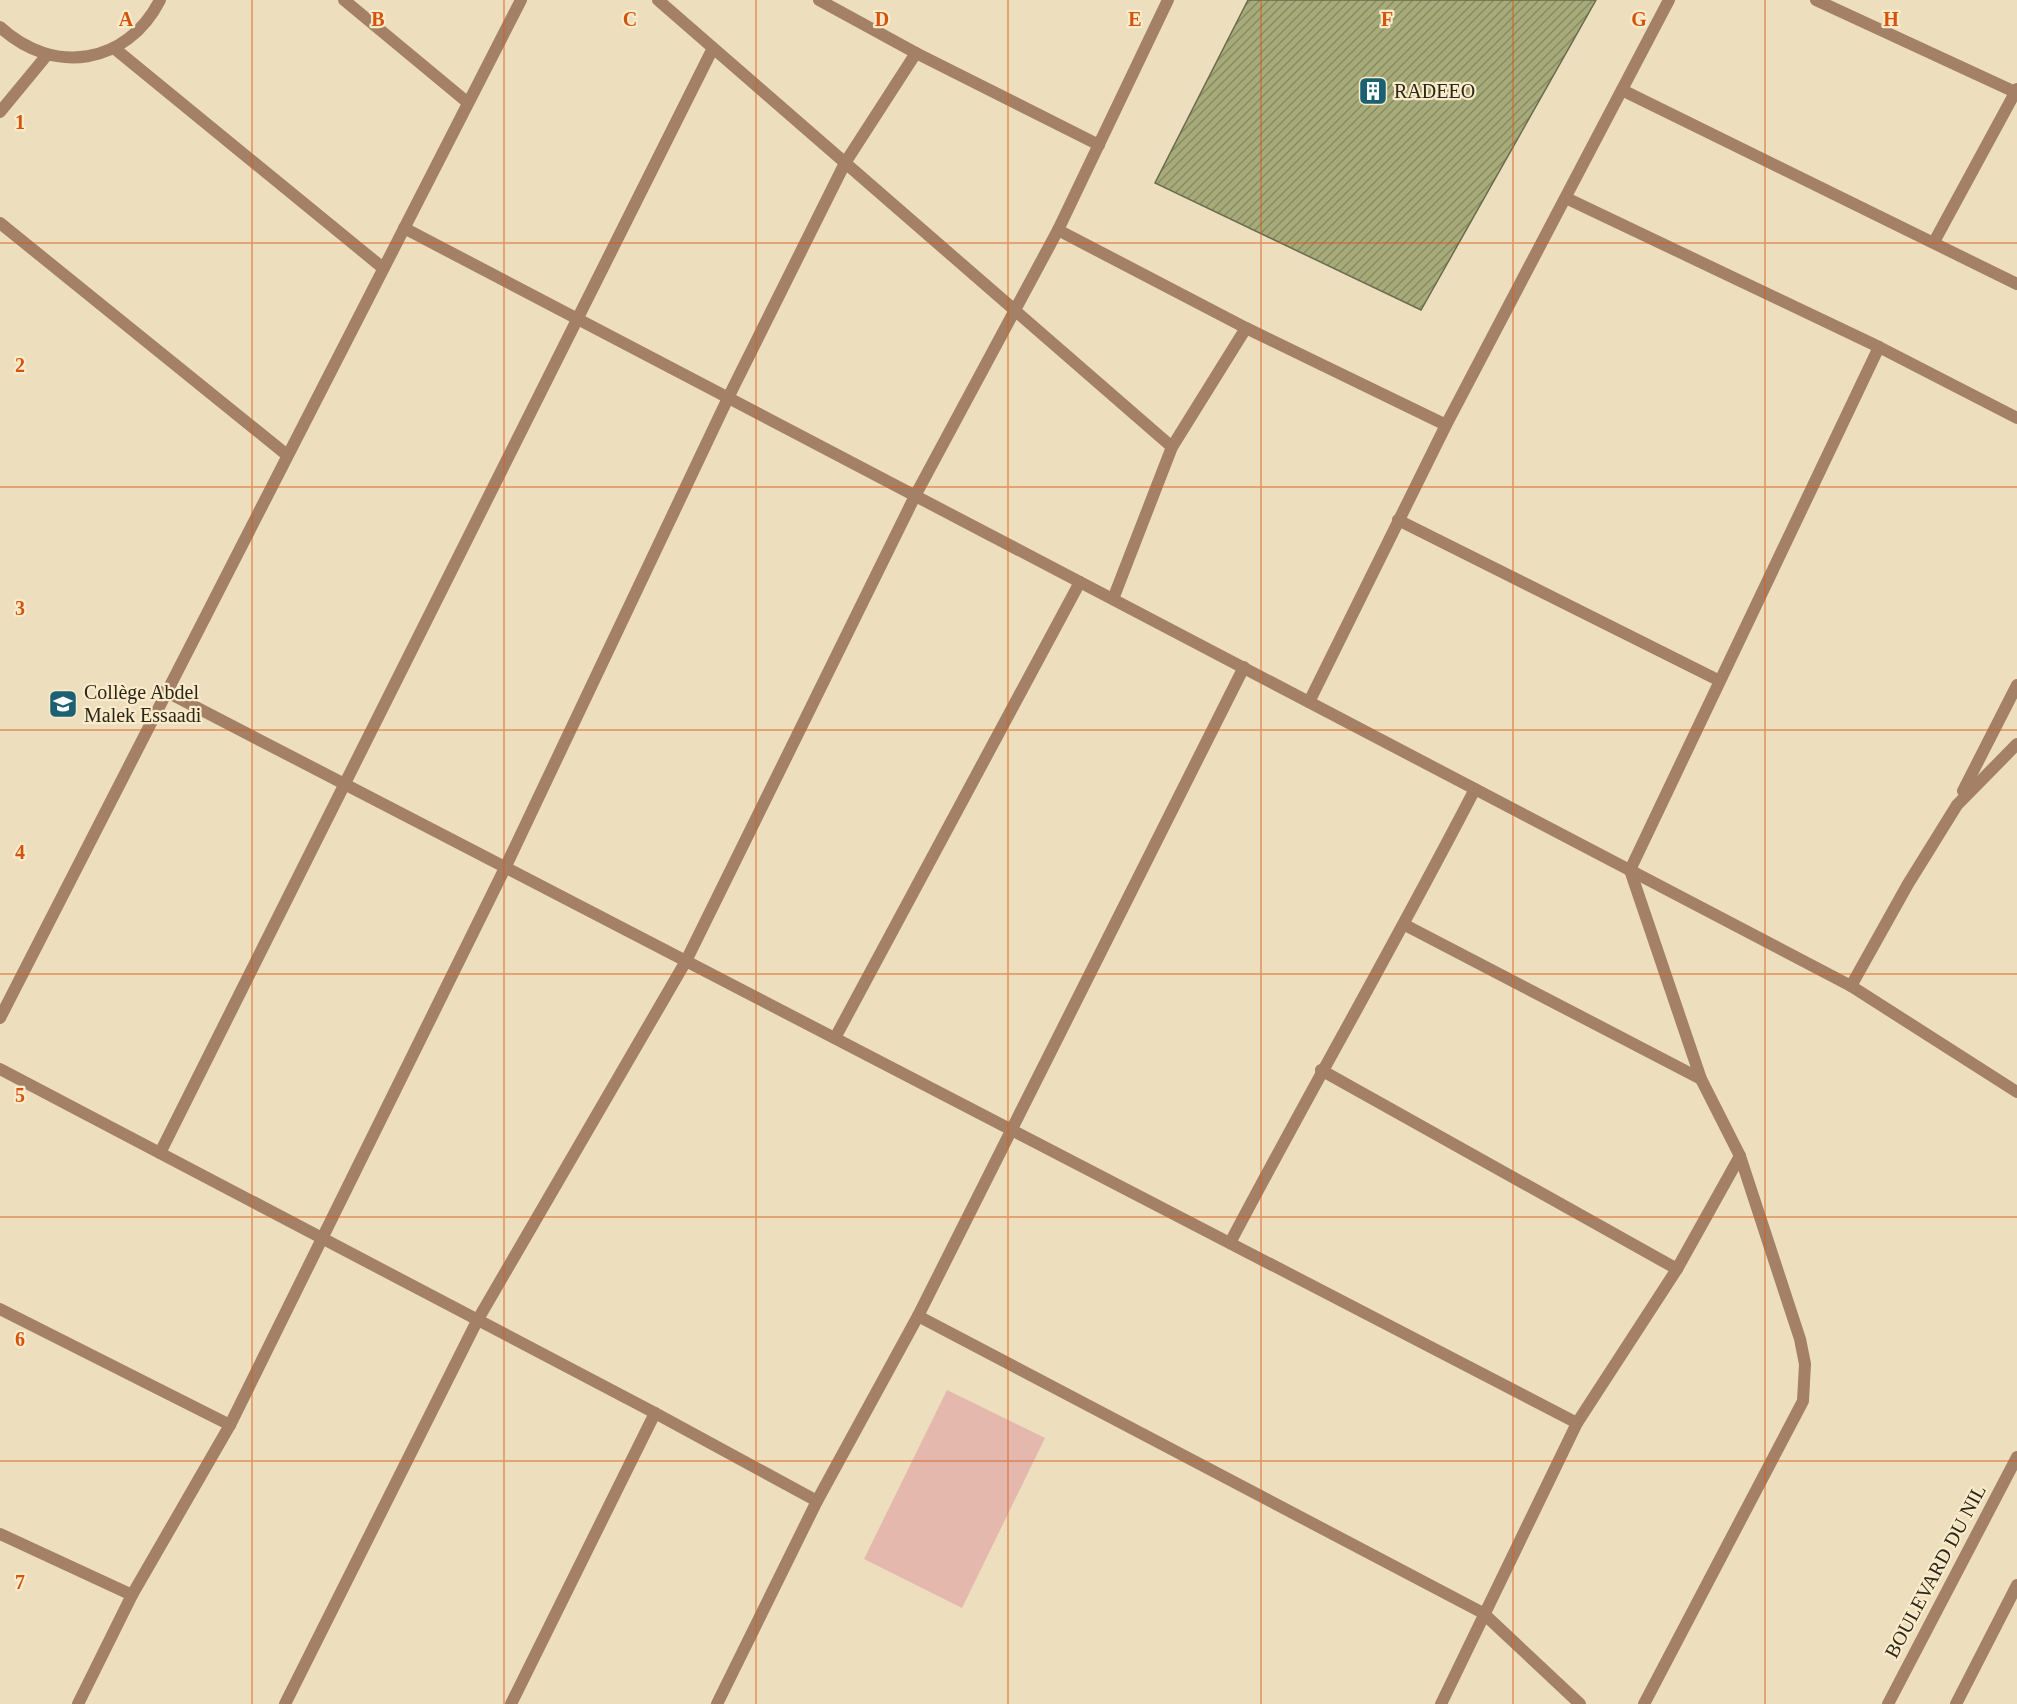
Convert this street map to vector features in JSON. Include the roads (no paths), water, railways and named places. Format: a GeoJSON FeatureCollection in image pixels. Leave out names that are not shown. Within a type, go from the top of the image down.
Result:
{"type":"FeatureCollection","features":[{"type":"Feature","properties":{"kind":"street"},"geometry":{"type":"LineString","coordinates":[[0,27],[21,44],[47,55],[81,57],[114,48],[137,33],[160,0]]}},
{"type":"Feature","properties":{"kind":"street"},"geometry":{"type":"LineString","coordinates":[[344,0],[467,102]]}},
{"type":"Feature","properties":{"kind":"street"},"geometry":{"type":"LineString","coordinates":[[0,1018],[165,691],[521,0]]}},
{"type":"Feature","properties":{"kind":"street"},"geometry":{"type":"LineString","coordinates":[[658,0],[1172,447]]}},
{"type":"Feature","properties":{"kind":"street"},"geometry":{"type":"LineString","coordinates":[[819,0],[916,53],[1099,145]]}},
{"type":"Feature","properties":{"kind":"street"},"geometry":{"type":"LineString","coordinates":[[285,1704],[477,1321],[686,961],[915,496],[1058,230],[1168,0]]}},
{"type":"Feature","properties":{"kind":"street"},"geometry":{"type":"LineString","coordinates":[[1309,702],[1446,425],[1669,0]]}},
{"type":"Feature","properties":{"kind":"street"},"geometry":{"type":"LineString","coordinates":[[1816,0],[2016,91],[1934,242]]}},
{"type":"Feature","properties":{"kind":"street"},"geometry":{"type":"LineString","coordinates":[[114,48],[383,268]]}},
{"type":"Feature","properties":{"kind":"street"},"geometry":{"type":"LineString","coordinates":[[160,1154],[576,318],[714,48]]}},
{"type":"Feature","properties":{"kind":"street"},"geometry":{"type":"LineString","coordinates":[[78,1704],[132,1595],[230,1425],[506,868],[728,398],[845,163],[916,53]]}},
{"type":"Feature","properties":{"kind":"street"},"geometry":{"type":"LineString","coordinates":[[0,112],[47,55]]}},
{"type":"Feature","properties":{"kind":"street"},"geometry":{"type":"LineString","coordinates":[[1622,90],[2017,284]]}},
{"type":"Feature","properties":{"kind":"street"},"geometry":{"type":"LineString","coordinates":[[1566,198],[1880,347],[2017,418]]}},
{"type":"Feature","properties":{"kind":"street"},"geometry":{"type":"LineString","coordinates":[[0,223],[287,455]]}},
{"type":"Feature","properties":{"kind":"street"},"geometry":{"type":"LineString","coordinates":[[404,228],[1851,986],[2017,1092]]}},
{"type":"Feature","properties":{"kind":"street"},"geometry":{"type":"LineString","coordinates":[[1058,230],[1246,328],[1446,425]]}},
{"type":"Feature","properties":{"kind":"street"},"geometry":{"type":"LineString","coordinates":[[1113,599],[1172,447],[1246,328]]}},
{"type":"Feature","properties":{"kind":"street"},"geometry":{"type":"LineString","coordinates":[[1644,1704],[1803,1401],[1805,1364],[1800,1339],[1740,1156],[1701,1079],[1630,870],[1718,680],[1880,347]]}},
{"type":"Feature","properties":{"kind":"street"},"geometry":{"type":"LineString","coordinates":[[1398,520],[1718,680]]}},
{"type":"Feature","properties":{"kind":"street"},"geometry":{"type":"LineString","coordinates":[[835,1038],[1080,582]]}},
{"type":"Feature","properties":{"kind":"street"},"geometry":{"type":"LineString","coordinates":[[721,1703],[817,1501],[918,1316],[1244,667]]}},
{"type":"Feature","properties":{"kind":"street"},"geometry":{"type":"LineString","coordinates":[[1851,986],[1908,884],[1957,805],[2017,686]]}},
{"type":"Feature","properties":{"kind":"street"},"geometry":{"type":"LineString","coordinates":[[165,691],[1577,1423]]}},
{"type":"Feature","properties":{"kind":"street"},"geometry":{"type":"LineString","coordinates":[[1957,805],[2017,744]]}},
{"type":"Feature","properties":{"kind":"street"},"geometry":{"type":"LineString","coordinates":[[1230,1243],[1321,1070],[1405,925],[1475,789]]}},
{"type":"Feature","properties":{"kind":"street"},"geometry":{"type":"LineString","coordinates":[[1405,925],[1701,1079]]}},
{"type":"Feature","properties":{"kind":"street"},"geometry":{"type":"LineString","coordinates":[[0,1069],[655,1413],[817,1501]]}},
{"type":"Feature","properties":{"kind":"street"},"geometry":{"type":"LineString","coordinates":[[1321,1070],[1677,1269]]}},
{"type":"Feature","properties":{"kind":"street"},"geometry":{"type":"LineString","coordinates":[[1441,1704],[1483,1613],[1577,1423],[1677,1269],[1740,1156]]}},
{"type":"Feature","properties":{"kind":"street"},"geometry":{"type":"LineString","coordinates":[[0,1309],[230,1425]]}},
{"type":"Feature","properties":{"kind":"street"},"geometry":{"type":"LineString","coordinates":[[918,1316],[1483,1613],[1580,1704]]}},
{"type":"Feature","properties":{"kind":"street"},"geometry":{"type":"LineString","coordinates":[[511,1704],[655,1413]]}},
{"type":"Feature","properties":{"kind":"street","name":"BOULEVARD DU NIL"},"geometry":{"type":"LineString","coordinates":[[1888,1704],[2017,1457]]}},
{"type":"Feature","properties":{"kind":"street"},"geometry":{"type":"LineString","coordinates":[[0,1534],[132,1595]]}},
{"type":"Feature","properties":{"kind":"street"},"geometry":{"type":"LineString","coordinates":[[1956,1704],[2017,1585]]}},
{"type":"Feature","properties":{"kind":"place","name":"RADEEO"},"geometry":{"type":"Point","coordinates":[1373,91]}},
{"type":"Feature","properties":{"kind":"place","name":"Collège Abdel Malek Essaadi"},"geometry":{"type":"Point","coordinates":[63,704]}}]}
